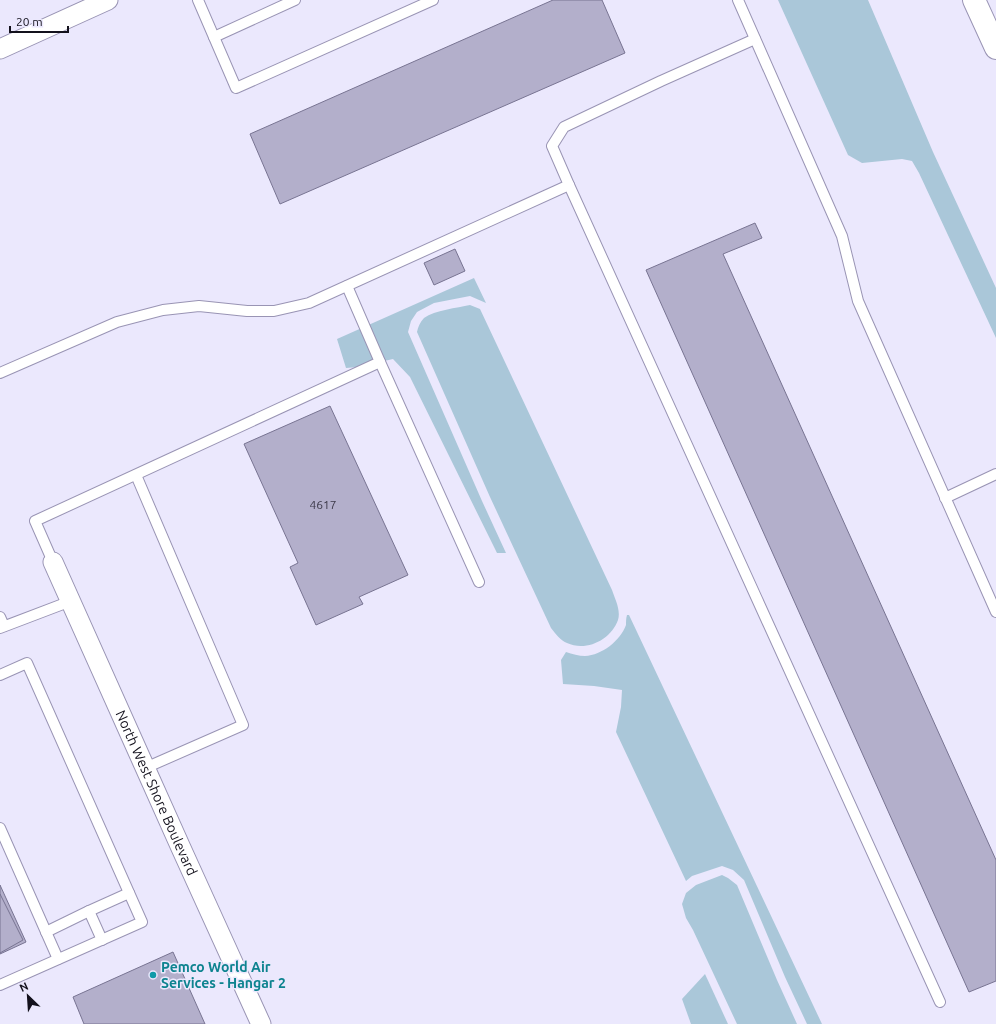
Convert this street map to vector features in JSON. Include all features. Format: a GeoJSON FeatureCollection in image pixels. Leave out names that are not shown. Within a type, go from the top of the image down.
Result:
{"type":"FeatureCollection","features":[{"type":"Feature","properties":{"kind":"street"},"geometry":{"type":"LineString","coordinates":[[0,49],[108,0]]}},
{"type":"Feature","properties":{"kind":"street"},"geometry":{"type":"LineString","coordinates":[[974,0],[996,48]]}},
{"type":"Feature","properties":{"kind":"street","name":"North West Shore Boulevard"},"geometry":{"type":"LineString","coordinates":[[53,562],[261,1024]]}},
{"type":"Feature","properties":{"kind":"lane"},"geometry":{"type":"LineString","coordinates":[[198,0],[236,88],[433,0]]}},
{"type":"Feature","properties":{"kind":"lane"},"geometry":{"type":"LineString","coordinates":[[214,37],[295,0]]}},
{"type":"Feature","properties":{"kind":"lane"},"geometry":{"type":"LineString","coordinates":[[738,0],[842,236],[858,301],[996,612]]}},
{"type":"Feature","properties":{"kind":"lane"},"geometry":{"type":"LineString","coordinates":[[755,39],[564,127],[552,146],[568,185],[940,1002]]}},
{"type":"Feature","properties":{"kind":"lane"},"geometry":{"type":"LineString","coordinates":[[0,373],[117,322],[163,310],[199,306],[247,311],[274,311],[308,303],[568,185]]}},
{"type":"Feature","properties":{"kind":"lane"},"geometry":{"type":"LineString","coordinates":[[347,286],[479,582]]}},
{"type":"Feature","properties":{"kind":"lane"},"geometry":{"type":"LineString","coordinates":[[53,562],[36,521],[380,362]]}},
{"type":"Feature","properties":{"kind":"lane"},"geometry":{"type":"LineString","coordinates":[[945,498],[996,474]]}},
{"type":"Feature","properties":{"kind":"lane"},"geometry":{"type":"LineString","coordinates":[[136,475],[243,725],[145,768]]}},
{"type":"Feature","properties":{"kind":"lane"},"geometry":{"type":"LineString","coordinates":[[1,624],[70,601]]}},
{"type":"Feature","properties":{"kind":"lane"},"geometry":{"type":"LineString","coordinates":[[0,675],[27,663],[142,922],[0,985]]}},
{"type":"Feature","properties":{"kind":"lane"},"geometry":{"type":"LineString","coordinates":[[0,828],[58,959]]}},
{"type":"Feature","properties":{"kind":"lane"},"geometry":{"type":"LineString","coordinates":[[46,932],[129,893]]}},
{"type":"Feature","properties":{"kind":"lane"},"geometry":{"type":"LineString","coordinates":[[89,911],[102,940]]}},
{"type":"Feature","properties":{"kind":"water"},"geometry":{"type":"Polygon","coordinates":[[[778,0],[868,0],[933,152],[996,288],[996,338],[912,161],[902,159],[862,163],[848,155],[778,0]]]}},
{"type":"Feature","properties":{"kind":"water"},"geometry":{"type":"Polygon","coordinates":[[[474,278],[486,303],[470,296],[434,303],[417,312],[411,321],[408,332],[506,553],[497,553],[410,377],[393,359],[358,367],[346,368],[337,339],[474,278]]]}},
{"type":"Feature","properties":{"kind":"water"},"geometry":{"type":"Polygon","coordinates":[[[470,305],[480,309],[616,601],[619,616],[615,627],[604,638],[590,645],[582,646],[567,643],[558,637],[551,628],[490,497],[417,332],[421,321],[429,315],[440,311],[470,305]]]}},
{"type":"Feature","properties":{"kind":"water"},"geometry":{"type":"Polygon","coordinates":[[[627,615],[629,615],[822,1024],[807,1024],[785,977],[744,880],[733,870],[722,866],[692,876],[686,881],[616,732],[621,707],[622,690],[563,684],[561,660],[566,652],[585,656],[604,650],[615,642],[623,631],[626,625],[627,615]]]}},
{"type":"Feature","properties":{"kind":"water"},"geometry":{"type":"Polygon","coordinates":[[[722,875],[737,885],[797,1024],[737,1024],[686,918],[682,904],[686,893],[696,885],[722,875]]]}},
{"type":"Feature","properties":{"kind":"water"},"geometry":{"type":"Polygon","coordinates":[[[705,974],[728,1024],[691,1024],[682,999],[705,974]]]}},
{"type":"Feature","properties":{"kind":"building"},"geometry":{"type":"Polygon","coordinates":[[[553,0],[602,0],[625,53],[280,204],[250,134],[553,0]]]}},
{"type":"Feature","properties":{"kind":"building"},"geometry":{"type":"Polygon","coordinates":[[[755,223],[762,238],[723,254],[996,860],[996,981],[969,992],[646,270],[755,223]]]}},
{"type":"Feature","properties":{"kind":"building"},"geometry":{"type":"Polygon","coordinates":[[[455,249],[465,271],[434,285],[424,263],[455,249]]]}},
{"type":"Feature","properties":{"kind":"building"},"geometry":{"type":"Polygon","coordinates":[[[330,406],[408,575],[359,597],[363,604],[316,625],[290,567],[298,563],[244,444],[330,406]]]}},
{"type":"Feature","properties":{"kind":"building"},"geometry":{"type":"Polygon","coordinates":[[[0,885],[26,942],[0,954],[0,885]]]}},
{"type":"Feature","properties":{"kind":"building"},"geometry":{"type":"Polygon","coordinates":[[[0,894],[23,940],[0,953],[0,894]]]}},
{"type":"Feature","properties":{"kind":"building","name":"Pemco World Air Services - Hangar 2"},"geometry":{"type":"Polygon","coordinates":[[[173,952],[205,1024],[84,1024],[73,997],[173,952]]]}},
{"type":"Feature","properties":{"kind":"place","name":"Pemco World Air Services - Hangar 2"},"geometry":{"type":"Point","coordinates":[153,975]}}]}
